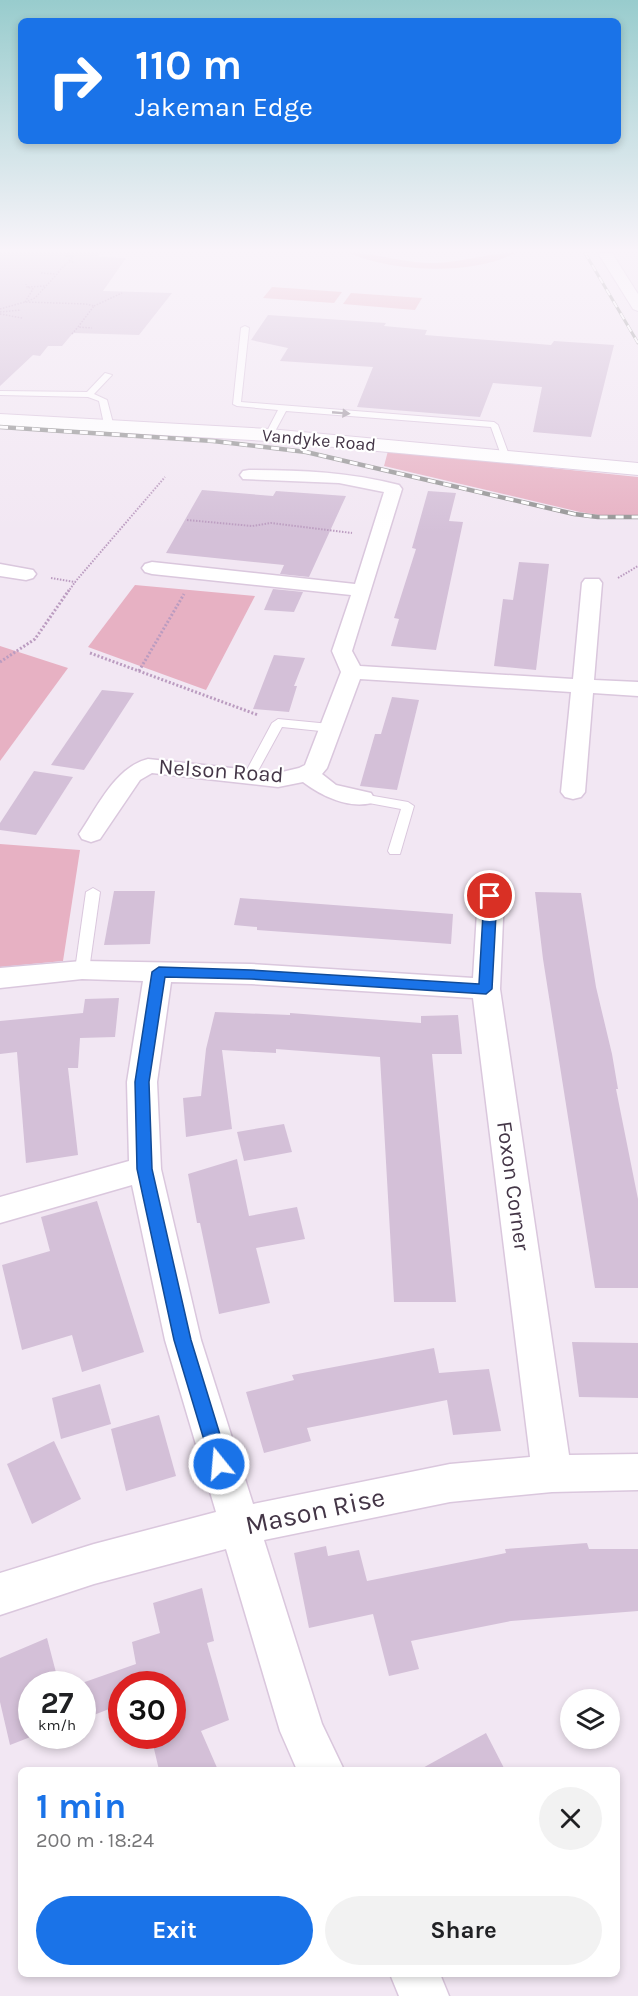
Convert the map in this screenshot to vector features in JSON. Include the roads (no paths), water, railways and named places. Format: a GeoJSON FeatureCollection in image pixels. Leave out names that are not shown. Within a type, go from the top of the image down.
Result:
{"type":"FeatureCollection","features":[{"type":"Feature","properties":{"kind":"street","name":"Vandyke Road"},"geometry":{"type":"LineString","coordinates":[[0,420],[269,435],[638,469]]}},
{"type":"Feature","properties":{"kind":"street"},"geometry":{"type":"LineString","coordinates":[[249,475],[322,475],[368,481],[393,489],[342,651],[352,672],[638,689]]}},
{"type":"Feature","properties":{"kind":"street"},"geometry":{"type":"LineString","coordinates":[[152,568],[360,590]]}},
{"type":"Feature","properties":{"kind":"street"},"geometry":{"type":"LineString","coordinates":[[0,570],[26,574]]}},
{"type":"Feature","properties":{"kind":"street"},"geometry":{"type":"LineString","coordinates":[[573,792],[592,583]]}},
{"type":"Feature","properties":{"kind":"street","name":"Nelson Road"},"geometry":{"type":"LineString","coordinates":[[92,834],[132,774],[148,766],[278,780],[308,774],[315,768],[352,672]]}},
{"type":"Feature","properties":{"kind":"street"},"geometry":{"type":"LineString","coordinates":[[308,774],[328,790],[362,798]]}},
{"type":"Feature","properties":{"kind":"street","name":"Foxon Corner"},"geometry":{"type":"LineString","coordinates":[[490,896],[486,989],[552,1474]]}},
{"type":"Feature","properties":{"kind":"street"},"geometry":{"type":"LineString","coordinates":[[0,978],[82,970],[251,974],[486,989]]}},
{"type":"Feature","properties":{"kind":"street"},"geometry":{"type":"LineString","coordinates":[[159,972],[142,1082],[145,1169],[183,1340],[302,1731],[320,1767]]}},
{"type":"Feature","properties":{"kind":"street"},"geometry":{"type":"LineString","coordinates":[[0,1210],[145,1169]]}},
{"type":"Feature","properties":{"kind":"street","name":"Mason Rise"},"geometry":{"type":"LineString","coordinates":[[0,1594],[94,1564],[238,1526],[450,1483],[552,1474],[638,1472]]}},
{"type":"Feature","properties":{"kind":"street"},"geometry":{"type":"LineString","coordinates":[[416,1977],[424,1996]]}},
{"type":"Feature","properties":{"kind":"lane"},"geometry":{"type":"LineString","coordinates":[[243,346],[237,404],[494,425],[505,455]]}},
{"type":"Feature","properties":{"kind":"lane"},"geometry":{"type":"LineString","coordinates":[[88,395],[108,375]]}},
{"type":"Feature","properties":{"kind":"lane"},"geometry":{"type":"LineString","coordinates":[[0,393],[88,395],[103,400],[106,408],[105,418],[110,427]]}},
{"type":"Feature","properties":{"kind":"lane"},"geometry":{"type":"LineString","coordinates":[[269,435],[283,408]]}},
{"type":"Feature","properties":{"kind":"lane"},"geometry":{"type":"LineString","coordinates":[[249,777],[279,723],[330,728]]}},
{"type":"Feature","properties":{"kind":"lane"},"geometry":{"type":"LineString","coordinates":[[362,798],[408,806],[395,851]]}},
{"type":"Feature","properties":{"kind":"lane"},"geometry":{"type":"LineString","coordinates":[[82,970],[93,892]]}},
{"type":"Feature","properties":{"kind":"railway"},"geometry":{"type":"LineString","coordinates":[[0,427],[213,441],[306,452],[574,514],[598,517],[638,517]]}}]}
